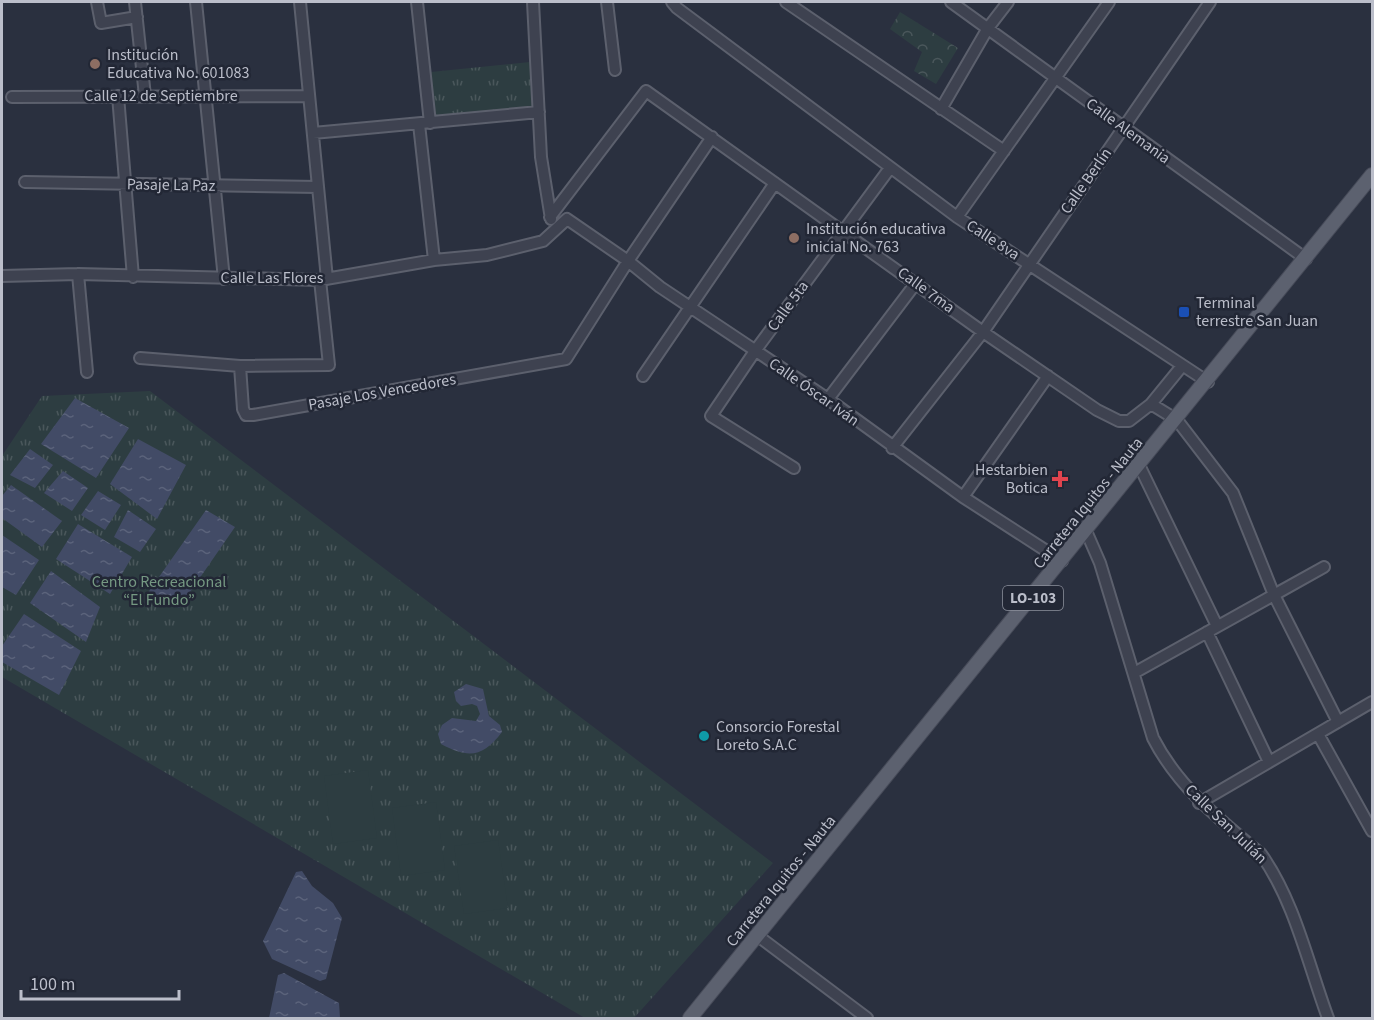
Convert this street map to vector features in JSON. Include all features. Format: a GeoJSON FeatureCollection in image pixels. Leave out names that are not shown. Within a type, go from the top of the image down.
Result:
{"type":"FeatureCollection","features":[{"type":"Feature","properties":{"kind":"main road","name":"Carretera Iquitos - Nauta"},"geometry":{"type":"LineString","coordinates":[[690,1018],[1208,382],[1372,175]]}},
{"type":"Feature","properties":{"kind":"street"},"geometry":{"type":"LineString","coordinates":[[97,2],[101,23],[137,16]]}},
{"type":"Feature","properties":{"kind":"street"},"geometry":{"type":"LineString","coordinates":[[135,2],[145,96]]}},
{"type":"Feature","properties":{"kind":"street"},"geometry":{"type":"LineString","coordinates":[[196,2],[224,279]]}},
{"type":"Feature","properties":{"kind":"street"},"geometry":{"type":"LineString","coordinates":[[140,358],[240,366],[329,365],[318,187],[300,2]]}},
{"type":"Feature","properties":{"kind":"street"},"geometry":{"type":"LineString","coordinates":[[417,2],[434,260]]}},
{"type":"Feature","properties":{"kind":"street"},"geometry":{"type":"LineString","coordinates":[[533,2],[541,157],[552,234]]}},
{"type":"Feature","properties":{"kind":"street"},"geometry":{"type":"LineString","coordinates":[[608,2],[615,70]]}},
{"type":"Feature","properties":{"kind":"street","name":"Calle 8va"},"geometry":{"type":"LineString","coordinates":[[672,2],[890,168],[957,216],[1208,382]]}},
{"type":"Feature","properties":{"kind":"street"},"geometry":{"type":"LineString","coordinates":[[786,2],[1004,151]]}},
{"type":"Feature","properties":{"kind":"street","name":"Calle Alemania"},"geometry":{"type":"LineString","coordinates":[[951,2],[1306,259]]}},
{"type":"Feature","properties":{"kind":"street"},"geometry":{"type":"LineString","coordinates":[[941,109],[988,28],[1008,2]]}},
{"type":"Feature","properties":{"kind":"street"},"geometry":{"type":"LineString","coordinates":[[957,216],[1109,2]]}},
{"type":"Feature","properties":{"kind":"street","name":"Calle Berlín"},"geometry":{"type":"LineString","coordinates":[[892,448],[982,332],[1210,2]]}},
{"type":"Feature","properties":{"kind":"street","name":"Calle 7ma"},"geometry":{"type":"LineString","coordinates":[[550,217],[646,91],[982,332],[1097,410],[1119,421],[1129,421],[1150,404],[1182,366]]}},
{"type":"Feature","properties":{"kind":"street"},"geometry":{"type":"LineString","coordinates":[[118,96],[133,277]]}},
{"type":"Feature","properties":{"kind":"street","name":"Calle 12 de Septiembre"},"geometry":{"type":"LineString","coordinates":[[12,97],[309,96]]}},
{"type":"Feature","properties":{"kind":"street"},"geometry":{"type":"LineString","coordinates":[[313,133],[539,112]]}},
{"type":"Feature","properties":{"kind":"street"},"geometry":{"type":"LineString","coordinates":[[628,261],[712,137]]}},
{"type":"Feature","properties":{"kind":"street","name":"Calle 5ta"},"geometry":{"type":"LineString","coordinates":[[794,468],[711,416],[755,351],[890,168]]}},
{"type":"Feature","properties":{"kind":"street","name":"Pasaje La Paz"},"geometry":{"type":"LineString","coordinates":[[25,182],[318,187]]}},
{"type":"Feature","properties":{"kind":"street"},"geometry":{"type":"LineString","coordinates":[[644,376],[689,306],[775,183]]}},
{"type":"Feature","properties":{"kind":"street","name":"Calle Las Flores"},"geometry":{"type":"LineString","coordinates":[[2,276],[78,274],[224,279],[324,279],[434,260],[487,255],[543,241],[567,219]]}},
{"type":"Feature","properties":{"kind":"street","name":"Calle Óscar Iván"},"geometry":{"type":"LineString","coordinates":[[567,219],[689,306],[828,399],[892,448],[1062,561]]}},
{"type":"Feature","properties":{"kind":"street","name":"Pasaje Los Vencedores"},"geometry":{"type":"LineString","coordinates":[[240,366],[243,409],[246,415],[253,416],[566,359],[628,261]]}},
{"type":"Feature","properties":{"kind":"street"},"geometry":{"type":"LineString","coordinates":[[78,274],[87,372]]}},
{"type":"Feature","properties":{"kind":"street"},"geometry":{"type":"LineString","coordinates":[[828,399],[916,283]]}},
{"type":"Feature","properties":{"kind":"street"},"geometry":{"type":"LineString","coordinates":[[963,497],[1048,376]]}},
{"type":"Feature","properties":{"kind":"street"},"geometry":{"type":"LineString","coordinates":[[1150,404],[1177,420],[1233,493],[1274,595],[1338,722]]}},
{"type":"Feature","properties":{"kind":"street"},"geometry":{"type":"LineString","coordinates":[[1139,465],[1217,626]]}},
{"type":"Feature","properties":{"kind":"street","name":"Calle San Julián"},"geometry":{"type":"LineString","coordinates":[[1086,531],[1100,562],[1153,738],[1164,759],[1200,803],[1261,854],[1268,864],[1282,888],[1328,1018]]}},
{"type":"Feature","properties":{"kind":"street"},"geometry":{"type":"LineString","coordinates":[[1134,673],[1324,567]]}},
{"type":"Feature","properties":{"kind":"street"},"geometry":{"type":"LineString","coordinates":[[1207,632],[1269,762]]}},
{"type":"Feature","properties":{"kind":"street"},"geometry":{"type":"LineString","coordinates":[[1200,803],[1372,702]]}},
{"type":"Feature","properties":{"kind":"street"},"geometry":{"type":"LineString","coordinates":[[1318,734],[1372,831]]}},
{"type":"Feature","properties":{"kind":"street"},"geometry":{"type":"LineString","coordinates":[[758,936],[867,1018]]}},
{"type":"Feature","properties":{"kind":"green space"},"geometry":{"type":"Polygon","coordinates":[[[900,12],[958,48],[936,84],[914,71],[922,52],[890,29],[900,12]]]}},
{"type":"Feature","properties":{"kind":"green space"},"geometry":{"type":"Polygon","coordinates":[[[530,62],[533,108],[435,117],[431,72],[530,62]]]}},
{"type":"Feature","properties":{"kind":"green space","name":"Centro Recreacional “El Fundo”"},"geometry":{"type":"Polygon","coordinates":[[[150,391],[773,863],[634,1018],[585,1018],[2,677],[2,456],[42,396],[150,391]]]}},
{"type":"Feature","properties":{"kind":"green space"},"geometry":{"type":"Polygon","coordinates":[[[368,770],[377,838],[333,844],[324,776],[368,770]]]}},
{"type":"Feature","properties":{"kind":"green space"},"geometry":{"type":"Polygon","coordinates":[[[436,802],[445,870],[401,876],[392,808],[436,802]]]}},
{"type":"Feature","properties":{"kind":"green space"},"geometry":{"type":"Polygon","coordinates":[[[498,840],[508,908],[464,914],[454,846],[498,840]]]}},
{"type":"Feature","properties":{"kind":"water"},"geometry":{"type":"Polygon","coordinates":[[[75,398],[129,428],[96,478],[41,444],[75,398]]]}},
{"type":"Feature","properties":{"kind":"water"},"geometry":{"type":"Polygon","coordinates":[[[138,439],[186,465],[157,519],[110,484],[138,439]]]}},
{"type":"Feature","properties":{"kind":"water"},"geometry":{"type":"Polygon","coordinates":[[[30,449],[53,465],[35,488],[10,475],[30,449]]]}},
{"type":"Feature","properties":{"kind":"water"},"geometry":{"type":"Polygon","coordinates":[[[63,471],[88,488],[72,511],[44,493],[63,471]]]}},
{"type":"Feature","properties":{"kind":"water"},"geometry":{"type":"Polygon","coordinates":[[[11,485],[62,521],[42,547],[2,518],[2,496],[11,485]]]}},
{"type":"Feature","properties":{"kind":"water"},"geometry":{"type":"Polygon","coordinates":[[[98,491],[121,505],[105,530],[81,515],[98,491]]]}},
{"type":"Feature","properties":{"kind":"water"},"geometry":{"type":"Polygon","coordinates":[[[128,510],[156,529],[140,552],[114,537],[128,510]]]}},
{"type":"Feature","properties":{"kind":"water"},"geometry":{"type":"Polygon","coordinates":[[[206,510],[235,527],[179,608],[147,594],[206,510]]]}},
{"type":"Feature","properties":{"kind":"water"},"geometry":{"type":"Polygon","coordinates":[[[78,524],[132,557],[110,594],[56,559],[78,524]]]}},
{"type":"Feature","properties":{"kind":"water"},"geometry":{"type":"Polygon","coordinates":[[[2,535],[39,560],[16,595],[2,587],[2,535]]]}},
{"type":"Feature","properties":{"kind":"water"},"geometry":{"type":"Polygon","coordinates":[[[51,571],[100,607],[86,642],[30,603],[51,571]]]}},
{"type":"Feature","properties":{"kind":"water"},"geometry":{"type":"Polygon","coordinates":[[[24,614],[81,651],[59,695],[2,662],[2,646],[24,614]]]}},
{"type":"Feature","properties":{"kind":"water"},"geometry":{"type":"Polygon","coordinates":[[[466,684],[483,689],[489,716],[500,725],[502,732],[488,747],[475,753],[460,752],[441,744],[438,734],[442,725],[452,718],[476,721],[480,714],[477,706],[472,704],[461,706],[456,701],[454,692],[466,684]]]}},
{"type":"Feature","properties":{"kind":"water"},"geometry":{"type":"Polygon","coordinates":[[[302,871],[312,886],[333,903],[342,918],[326,979],[320,981],[272,959],[263,941],[296,872],[302,871]]]}},
{"type":"Feature","properties":{"kind":"water"},"geometry":{"type":"Polygon","coordinates":[[[284,973],[339,1003],[340,1018],[269,1018],[278,975],[284,973]]]}},
{"type":"Feature","properties":{"kind":"place","name":"Institución Educativa No. 601083"},"geometry":{"type":"Point","coordinates":[95,64]}},
{"type":"Feature","properties":{"kind":"place","name":"Institución educativa inicial No. 763"},"geometry":{"type":"Point","coordinates":[794,238]}},
{"type":"Feature","properties":{"kind":"place","name":"Terminal terrestre San Juan"},"geometry":{"type":"Point","coordinates":[1184,312]}},
{"type":"Feature","properties":{"kind":"place","name":"Hestarbien Botica"},"geometry":{"type":"Point","coordinates":[1060,479]}},
{"type":"Feature","properties":{"kind":"place","name":"Consorcio Forestal Loreto S.A.C"},"geometry":{"type":"Point","coordinates":[704,736]}}]}
